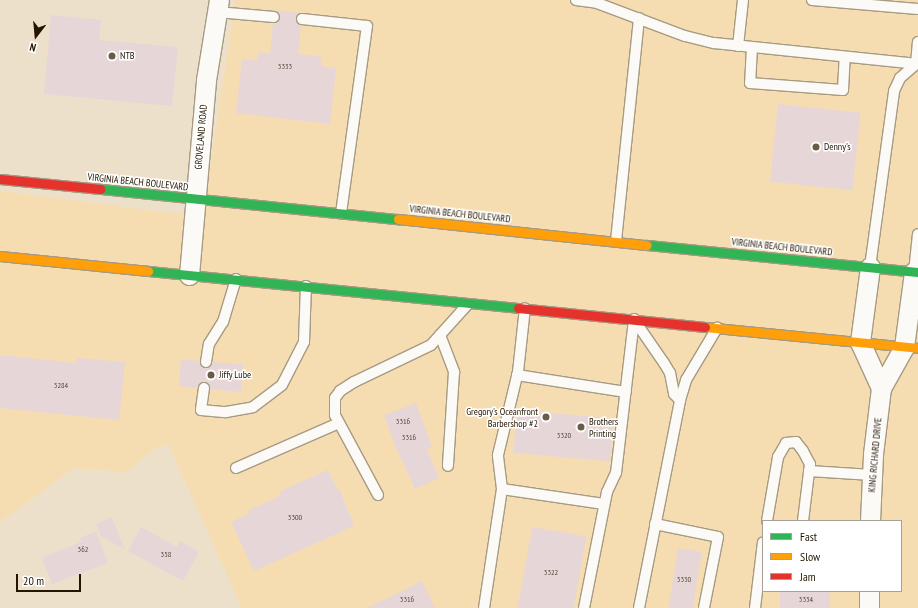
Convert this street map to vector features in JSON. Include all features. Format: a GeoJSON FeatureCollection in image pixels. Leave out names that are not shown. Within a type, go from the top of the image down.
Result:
{"type":"FeatureCollection","features":[{"type":"Feature","properties":{"kind":"main road","name":"VIRGINIA BEACH BOULEVARD"},"geometry":{"type":"LineString","coordinates":[[0,179],[916,272]]}},
{"type":"Feature","properties":{"kind":"main road"},"geometry":{"type":"LineString","coordinates":[[0,256],[911,347]]}},
{"type":"Feature","properties":{"kind":"street","name":"GROVELAND ROAD"},"geometry":{"type":"LineString","coordinates":[[189,275],[206,80],[218,6]]}},
{"type":"Feature","properties":{"kind":"street"},"geometry":{"type":"LineString","coordinates":[[870,267],[860,342],[881,388]]}},
{"type":"Feature","properties":{"kind":"street"},"geometry":{"type":"LineString","coordinates":[[911,347],[916,272]]}},
{"type":"Feature","properties":{"kind":"street","name":"KING RICHARD DRIVE"},"geometry":{"type":"LineString","coordinates":[[870,520],[872,474],[881,388],[911,347]]}},
{"type":"Feature","properties":{"kind":"street"},"geometry":{"type":"LineString","coordinates":[[869,592],[869,608]]}},
{"type":"Feature","properties":{"kind":"lane"},"geometry":{"type":"LineString","coordinates":[[576,0],[597,4],[685,36],[714,43],[917,65]]}},
{"type":"Feature","properties":{"kind":"lane"},"geometry":{"type":"LineString","coordinates":[[738,46],[743,0]]}},
{"type":"Feature","properties":{"kind":"lane"},"geometry":{"type":"LineString","coordinates":[[812,0],[865,2],[918,9]]}},
{"type":"Feature","properties":{"kind":"lane"},"geometry":{"type":"LineString","coordinates":[[218,6],[274,17]]}},
{"type":"Feature","properties":{"kind":"lane"},"geometry":{"type":"LineString","coordinates":[[616,241],[639,18]]}},
{"type":"Feature","properties":{"kind":"lane"},"geometry":{"type":"LineString","coordinates":[[302,19],[367,26],[349,146],[341,213]]}},
{"type":"Feature","properties":{"kind":"lane"},"geometry":{"type":"LineString","coordinates":[[917,65],[918,42]]}},
{"type":"Feature","properties":{"kind":"lane"},"geometry":{"type":"LineString","coordinates":[[752,47],[750,83],[843,90],[845,57]]}},
{"type":"Feature","properties":{"kind":"lane"},"geometry":{"type":"LineString","coordinates":[[870,267],[894,91],[900,78],[917,65]]}},
{"type":"Feature","properties":{"kind":"lane"},"geometry":{"type":"LineString","coordinates":[[916,272],[918,234]]}},
{"type":"Feature","properties":{"kind":"lane"},"geometry":{"type":"LineString","coordinates":[[206,362],[209,344],[223,322],[236,279]]}},
{"type":"Feature","properties":{"kind":"lane"},"geometry":{"type":"LineString","coordinates":[[204,388],[201,410],[226,412],[253,407],[282,385],[304,342],[306,286]]}},
{"type":"Feature","properties":{"kind":"lane"},"geometry":{"type":"LineString","coordinates":[[378,495],[335,415],[335,398],[340,391],[354,382],[432,345],[469,303]]}},
{"type":"Feature","properties":{"kind":"lane"},"geometry":{"type":"LineString","coordinates":[[484,608],[502,489],[498,455],[517,375],[526,308]]}},
{"type":"Feature","properties":{"kind":"lane"},"geometry":{"type":"LineString","coordinates":[[584,608],[604,504],[607,492],[616,473],[634,319]]}},
{"type":"Feature","properties":{"kind":"lane"},"geometry":{"type":"LineString","coordinates":[[634,319],[670,373],[674,394],[680,400]]}},
{"type":"Feature","properties":{"kind":"lane"},"geometry":{"type":"LineString","coordinates":[[639,608],[680,400],[686,380],[716,328]]}},
{"type":"Feature","properties":{"kind":"lane"},"geometry":{"type":"LineString","coordinates":[[440,335],[454,372],[448,466]]}},
{"type":"Feature","properties":{"kind":"lane"},"geometry":{"type":"LineString","coordinates":[[517,375],[626,392]]}},
{"type":"Feature","properties":{"kind":"lane"},"geometry":{"type":"LineString","coordinates":[[236,468],[339,423]]}},
{"type":"Feature","properties":{"kind":"lane"},"geometry":{"type":"LineString","coordinates":[[767,520],[778,457],[786,443],[796,442],[810,464],[803,520]]}},
{"type":"Feature","properties":{"kind":"lane"},"geometry":{"type":"LineString","coordinates":[[809,471],[872,474]]}},
{"type":"Feature","properties":{"kind":"lane"},"geometry":{"type":"LineString","coordinates":[[502,489],[604,504]]}},
{"type":"Feature","properties":{"kind":"lane"},"geometry":{"type":"LineString","coordinates":[[655,524],[718,537],[704,608]]}},
{"type":"Feature","properties":{"kind":"lane"},"geometry":{"type":"LineString","coordinates":[[755,608],[762,553]]}},
{"type":"Feature","properties":{"kind":"shaded area"},"geometry":{"type":"Polygon","coordinates":[[[235,0],[918,0],[918,608],[242,608],[168,444],[155,449],[126,472],[74,468],[0,522],[0,191],[203,217],[235,0]]]}},
{"type":"Feature","properties":{"kind":"building"},"geometry":{"type":"Polygon","coordinates":[[[275,10],[300,13],[296,19],[298,24],[301,25],[298,54],[322,57],[321,66],[336,68],[330,124],[236,113],[242,59],[257,61],[258,52],[270,54],[273,23],[277,23],[280,18],[280,14],[275,10]]]}},
{"type":"Feature","properties":{"kind":"building","name":"NTB"},"geometry":{"type":"Polygon","coordinates":[[[51,15],[101,20],[99,40],[178,47],[172,106],[44,94],[51,15]]]}},
{"type":"Feature","properties":{"kind":"building","name":"Denny's"},"geometry":{"type":"Polygon","coordinates":[[[778,104],[861,113],[852,190],[770,182],[778,104]]]}},
{"type":"Feature","properties":{"kind":"building"},"geometry":{"type":"Polygon","coordinates":[[[0,355],[76,363],[77,358],[125,362],[119,420],[0,408],[0,355]]]}},
{"type":"Feature","properties":{"kind":"building","name":"Jiffy Lube"},"geometry":{"type":"Polygon","coordinates":[[[181,359],[200,361],[202,367],[205,368],[211,366],[213,362],[243,364],[241,392],[210,389],[208,383],[204,382],[199,384],[197,388],[179,386],[181,359]]]}},
{"type":"Feature","properties":{"kind":"building"},"geometry":{"type":"Polygon","coordinates":[[[416,403],[432,447],[427,449],[439,478],[415,489],[396,448],[384,415],[416,403]]]}},
{"type":"Feature","properties":{"kind":"building"},"geometry":{"type":"Polygon","coordinates":[[[517,410],[614,418],[610,461],[513,453],[517,410]]]}},
{"type":"Feature","properties":{"kind":"building"},"geometry":{"type":"Polygon","coordinates":[[[328,470],[337,489],[339,488],[354,526],[254,571],[231,522],[249,514],[247,511],[281,495],[280,491],[328,470]]]}},
{"type":"Feature","properties":{"kind":"building"},"geometry":{"type":"Polygon","coordinates":[[[112,517],[125,550],[101,536],[96,524],[112,517]]]}},
{"type":"Feature","properties":{"kind":"building"},"geometry":{"type":"Polygon","coordinates":[[[141,527],[177,547],[180,541],[199,552],[183,581],[128,551],[141,527]]]}},
{"type":"Feature","properties":{"kind":"building"},"geometry":{"type":"Polygon","coordinates":[[[532,527],[586,537],[574,608],[518,608],[532,527]]]}},
{"type":"Feature","properties":{"kind":"building"},"geometry":{"type":"Polygon","coordinates":[[[96,531],[108,563],[52,584],[42,558],[81,542],[80,538],[96,531]]]}},
{"type":"Feature","properties":{"kind":"building"},"geometry":{"type":"Polygon","coordinates":[[[678,548],[702,552],[693,608],[668,608],[678,548]]]}},
{"type":"Feature","properties":{"kind":"building"},"geometry":{"type":"Polygon","coordinates":[[[422,581],[435,608],[366,608],[400,592],[422,581]]]}},
{"type":"Feature","properties":{"kind":"building"},"geometry":{"type":"Polygon","coordinates":[[[780,592],[830,592],[830,608],[780,608],[780,592]]]}},
{"type":"Feature","properties":{"kind":"traffic: fast"},"geometry":{"type":"LineString","coordinates":[[101,189],[398,219]]}},
{"type":"Feature","properties":{"kind":"traffic: fast"},"geometry":{"type":"LineString","coordinates":[[647,245],[918,272]]}},
{"type":"Feature","properties":{"kind":"traffic: fast"},"geometry":{"type":"LineString","coordinates":[[148,271],[518,308]]}},
{"type":"Feature","properties":{"kind":"traffic: slow"},"geometry":{"type":"LineString","coordinates":[[398,219],[647,245]]}},
{"type":"Feature","properties":{"kind":"traffic: slow"},"geometry":{"type":"LineString","coordinates":[[0,256],[148,271]]}},
{"type":"Feature","properties":{"kind":"traffic: slow"},"geometry":{"type":"LineString","coordinates":[[705,327],[918,348]]}},
{"type":"Feature","properties":{"kind":"traffic: jam"},"geometry":{"type":"LineString","coordinates":[[0,179],[101,189]]}},
{"type":"Feature","properties":{"kind":"traffic: jam"},"geometry":{"type":"LineString","coordinates":[[518,308],[705,327]]}},
{"type":"Feature","properties":{"kind":"place","name":"NTB"},"geometry":{"type":"Point","coordinates":[112,56]}},
{"type":"Feature","properties":{"kind":"place","name":"Denny's"},"geometry":{"type":"Point","coordinates":[816,147]}},
{"type":"Feature","properties":{"kind":"place","name":"Jiffy Lube"},"geometry":{"type":"Point","coordinates":[211,375]}},
{"type":"Feature","properties":{"kind":"place","name":"Gregory's Oceanfront Barbershop #2"},"geometry":{"type":"Point","coordinates":[546,417]}},
{"type":"Feature","properties":{"kind":"place","name":"Brothers Printing"},"geometry":{"type":"Point","coordinates":[581,427]}}]}
